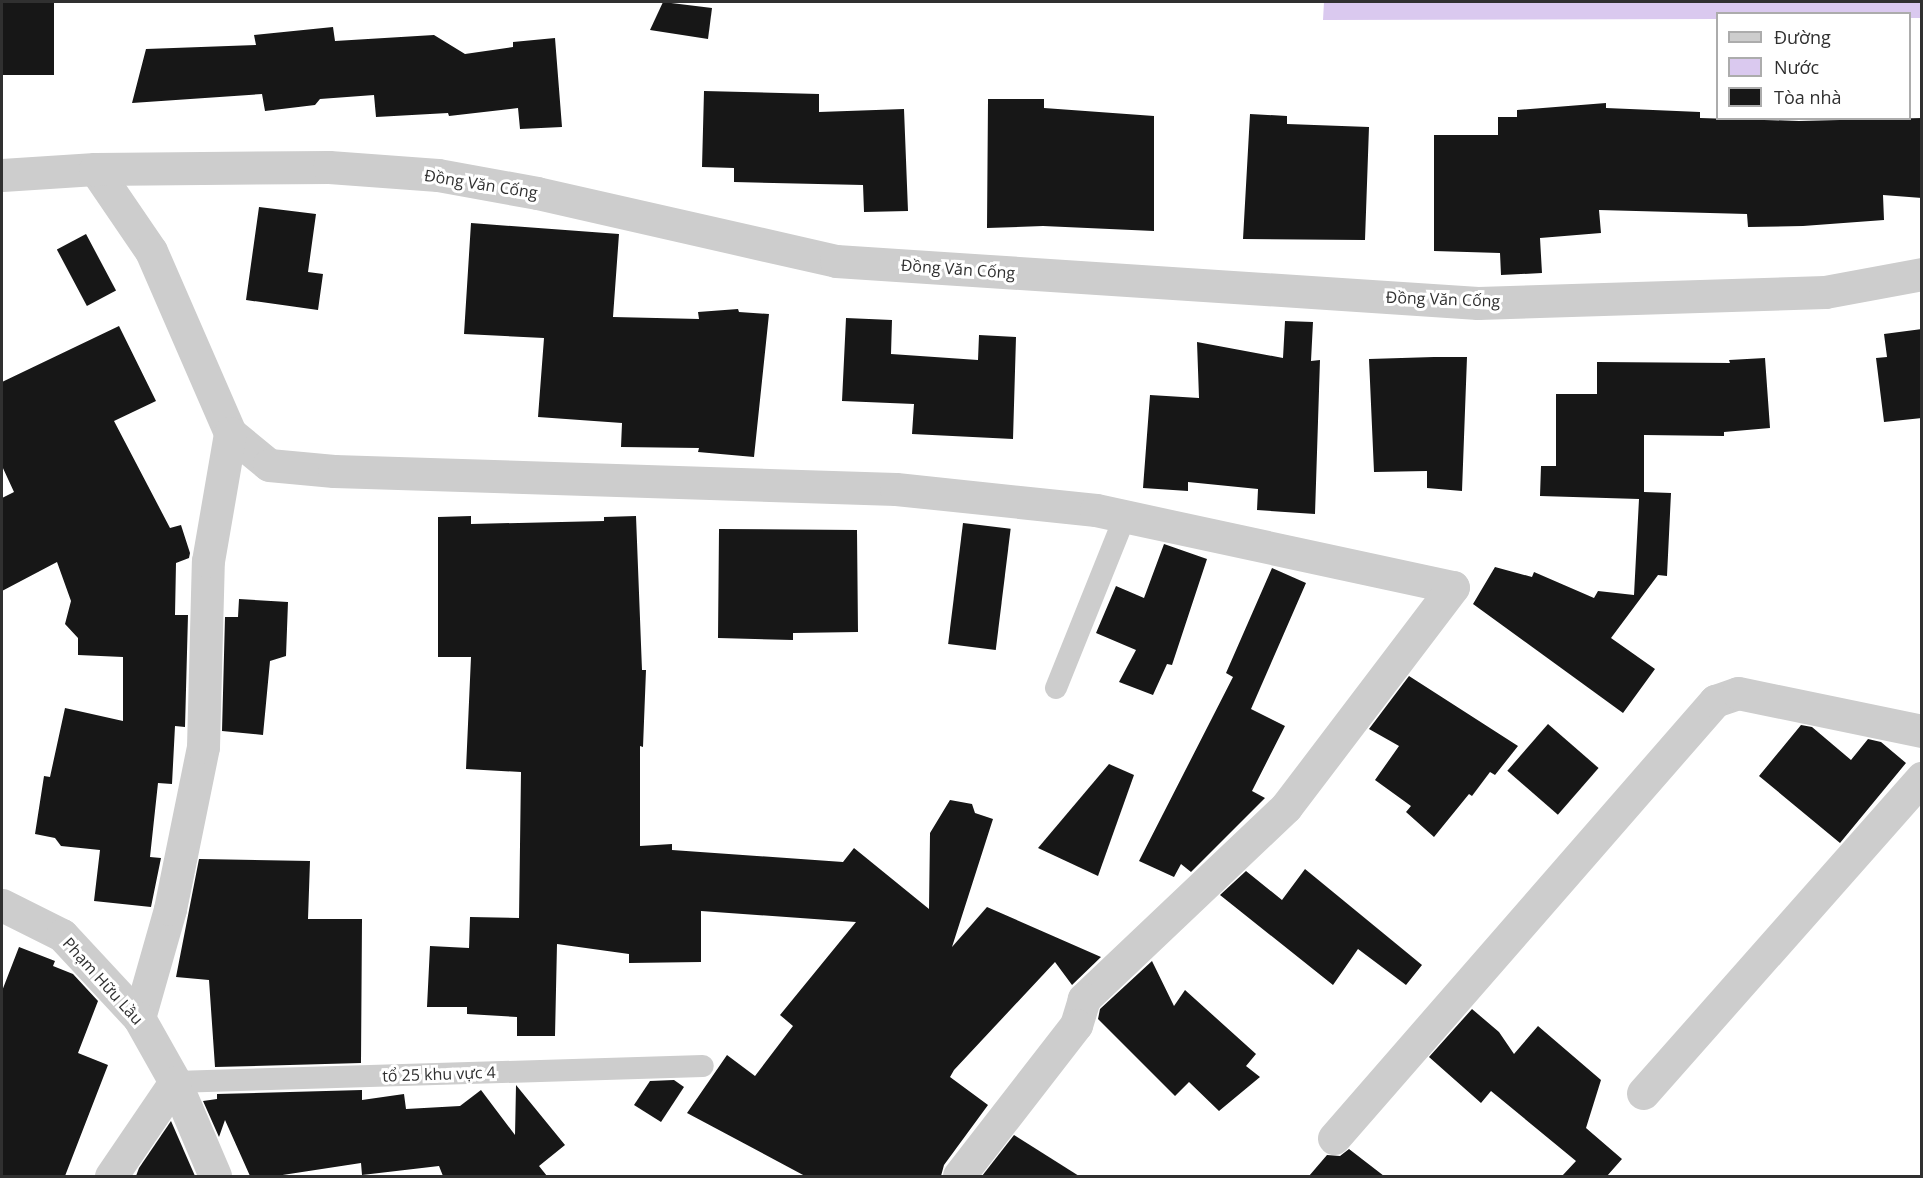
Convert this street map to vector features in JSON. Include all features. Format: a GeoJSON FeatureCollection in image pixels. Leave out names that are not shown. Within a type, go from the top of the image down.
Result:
{"type":"FeatureCollection","features":[{"type":"Feature","properties":{"kind":"street","name":"Đồng Văn Cống"},"geometry":{"type":"LineString","coordinates":[[2,175],[95,169],[329,166],[438,175],[537,193],[836,261],[1478,303],[1825,292],[1922,274]]}},
{"type":"Feature","properties":{"kind":"street"},"geometry":{"type":"LineString","coordinates":[[95,169],[151,251],[230,433],[269,465],[334,471],[896,489],[1125,516],[1453,587],[1286,807],[1084,999],[1076,1025],[960,1176]]}},
{"type":"Feature","properties":{"kind":"street"},"geometry":{"type":"LineString","coordinates":[[139,1018],[170,909],[203,747],[208,561],[230,433]]}},
{"type":"Feature","properties":{"kind":"street"},"geometry":{"type":"LineString","coordinates":[[1334,1138],[1715,701],[1738,693],[1922,731]]}},
{"type":"Feature","properties":{"kind":"street"},"geometry":{"type":"LineString","coordinates":[[1643,1093],[1922,778]]}},
{"type":"Feature","properties":{"kind":"street","name":"Phạm Hữu Lầu"},"geometry":{"type":"LineString","coordinates":[[2,905],[62,935],[139,1018],[175,1082],[215,1176]]}},
{"type":"Feature","properties":{"kind":"street"},"geometry":{"type":"LineString","coordinates":[[111,1176],[175,1082]]}},
{"type":"Feature","properties":{"kind":"lane"},"geometry":{"type":"LineString","coordinates":[[1056,688],[1125,516]]}},
{"type":"Feature","properties":{"kind":"lane","name":"tổ 25 khu vực 4"},"geometry":{"type":"LineString","coordinates":[[175,1082],[703,1066]]}},
{"type":"Feature","properties":{"kind":"water"},"geometry":{"type":"Polygon","coordinates":[[[1324,2],[1921,2],[1922,18],[1911,18],[1911,12],[1716,12],[1716,19],[1323,20],[1324,2]]]}},
{"type":"Feature","properties":{"kind":"building"},"geometry":{"type":"Polygon","coordinates":[[[2,2],[54,2],[54,75],[2,75],[2,2]]]}},
{"type":"Feature","properties":{"kind":"building"},"geometry":{"type":"Polygon","coordinates":[[[663,2],[712,8],[708,39],[650,30],[663,2]]]}},
{"type":"Feature","properties":{"kind":"building"},"geometry":{"type":"Polygon","coordinates":[[[333,27],[335,41],[434,35],[465,54],[513,47],[513,42],[555,38],[562,127],[520,129],[518,108],[449,116],[448,113],[376,117],[374,95],[320,99],[315,105],[265,111],[262,94],[132,103],[146,49],[256,45],[254,35],[333,27]]]}},
{"type":"Feature","properties":{"kind":"building"},"geometry":{"type":"Polygon","coordinates":[[[704,91],[819,94],[819,112],[904,109],[908,211],[864,212],[863,185],[734,182],[734,168],[702,167],[704,91]]]}},
{"type":"Feature","properties":{"kind":"building"},"geometry":{"type":"Polygon","coordinates":[[[988,99],[1044,99],[1044,108],[1154,116],[1154,231],[1043,226],[987,228],[988,99]]]}},
{"type":"Feature","properties":{"kind":"building"},"geometry":{"type":"Polygon","coordinates":[[[1606,103],[1606,108],[1700,112],[1700,118],[1716,120],[1911,120],[1922,118],[1922,198],[1883,195],[1884,220],[1803,226],[1748,227],[1747,214],[1599,210],[1601,233],[1540,238],[1542,273],[1501,275],[1500,253],[1434,251],[1434,135],[1498,135],[1498,117],[1517,117],[1517,110],[1606,103]]]}},
{"type":"Feature","properties":{"kind":"building"},"geometry":{"type":"Polygon","coordinates":[[[1250,114],[1287,116],[1287,124],[1369,127],[1365,240],[1243,239],[1250,114]]]}},
{"type":"Feature","properties":{"kind":"building"},"geometry":{"type":"Polygon","coordinates":[[[259,207],[316,214],[308,272],[323,274],[318,310],[246,300],[259,207]]]}},
{"type":"Feature","properties":{"kind":"building"},"geometry":{"type":"Polygon","coordinates":[[[471,223],[619,234],[613,317],[699,319],[698,312],[738,309],[739,312],[769,314],[754,457],[698,452],[699,448],[621,447],[622,423],[538,417],[544,338],[464,334],[471,223]]]}},
{"type":"Feature","properties":{"kind":"building"},"geometry":{"type":"Polygon","coordinates":[[[86,234],[116,291],[87,306],[57,249],[86,234]]]}},
{"type":"Feature","properties":{"kind":"building"},"geometry":{"type":"Polygon","coordinates":[[[846,318],[892,320],[891,354],[978,360],[979,335],[1016,337],[1013,439],[912,434],[914,404],[842,401],[846,318]]]}},
{"type":"Feature","properties":{"kind":"building"},"geometry":{"type":"Polygon","coordinates":[[[1285,321],[1313,322],[1311,361],[1320,360],[1315,514],[1257,510],[1258,489],[1188,482],[1188,491],[1143,488],[1150,395],[1199,398],[1197,342],[1283,358],[1285,321]]]}},
{"type":"Feature","properties":{"kind":"building"},"geometry":{"type":"Polygon","coordinates":[[[119,326],[156,401],[114,421],[170,528],[181,525],[190,553],[189,558],[176,563],[175,615],[188,615],[185,727],[175,726],[172,784],[158,783],[150,857],[161,858],[151,907],[94,901],[100,850],[61,846],[55,838],[35,834],[44,776],[50,777],[65,708],[123,721],[123,657],[78,655],[78,638],[65,624],[71,601],[57,562],[2,591],[2,498],[14,492],[2,466],[2,382],[119,326]]]}},
{"type":"Feature","properties":{"kind":"building"},"geometry":{"type":"Polygon","coordinates":[[[1922,329],[1922,418],[1884,422],[1876,358],[1887,357],[1884,334],[1922,329]]]}},
{"type":"Feature","properties":{"kind":"building"},"geometry":{"type":"Polygon","coordinates":[[[1467,357],[1462,491],[1427,488],[1427,471],[1374,472],[1369,359],[1467,357]]]}},
{"type":"Feature","properties":{"kind":"building"},"geometry":{"type":"Polygon","coordinates":[[[1765,358],[1770,428],[1724,432],[1724,436],[1644,435],[1644,492],[1671,493],[1667,576],[1658,575],[1611,638],[1655,669],[1623,713],[1473,604],[1495,567],[1532,577],[1534,572],[1594,598],[1598,591],[1634,595],[1639,499],[1540,496],[1541,466],[1556,466],[1556,394],[1597,394],[1597,362],[1730,363],[1729,360],[1765,358]]]}},
{"type":"Feature","properties":{"kind":"building"},"geometry":{"type":"Polygon","coordinates":[[[471,516],[471,524],[604,521],[604,517],[636,516],[642,670],[646,670],[643,747],[640,746],[640,846],[672,844],[672,850],[843,862],[854,848],[929,909],[930,833],[950,800],[972,804],[975,813],[993,819],[952,947],[987,907],[1101,957],[1072,985],[1055,962],[954,1070],[950,1077],[988,1105],[944,1165],[941,1176],[805,1176],[687,1113],[727,1055],[755,1076],[793,1026],[780,1015],[856,922],[701,911],[701,962],[629,963],[629,954],[557,944],[555,1036],[517,1036],[517,1017],[467,1014],[467,1007],[427,1007],[430,946],[469,948],[470,917],[519,918],[521,772],[466,769],[471,657],[438,657],[438,517],[471,516]]]}},
{"type":"Feature","properties":{"kind":"building"},"geometry":{"type":"Polygon","coordinates":[[[963,523],[1011,529],[996,650],[948,644],[963,523]]]}},
{"type":"Feature","properties":{"kind":"building"},"geometry":{"type":"Polygon","coordinates":[[[719,529],[857,530],[858,632],[793,633],[793,640],[718,638],[719,529]]]}},
{"type":"Feature","properties":{"kind":"building"},"geometry":{"type":"Polygon","coordinates":[[[1164,544],[1207,559],[1172,665],[1167,664],[1153,695],[1119,682],[1136,650],[1096,633],[1116,586],[1144,598],[1164,544]]]}},
{"type":"Feature","properties":{"kind":"building"},"geometry":{"type":"Polygon","coordinates":[[[1272,568],[1306,583],[1251,709],[1285,726],[1252,791],[1265,798],[1191,872],[1181,864],[1174,877],[1139,861],[1233,677],[1226,673],[1272,568]]]}},
{"type":"Feature","properties":{"kind":"building"},"geometry":{"type":"Polygon","coordinates":[[[239,599],[288,602],[286,656],[270,661],[263,735],[222,731],[225,617],[238,617],[239,599]]]}},
{"type":"Feature","properties":{"kind":"building"},"geometry":{"type":"Polygon","coordinates":[[[1409,676],[1518,746],[1495,775],[1490,772],[1472,796],[1469,794],[1434,837],[1406,812],[1411,806],[1375,780],[1399,746],[1369,729],[1409,676]]]}},
{"type":"Feature","properties":{"kind":"building"},"geometry":{"type":"Polygon","coordinates":[[[1548,724],[1599,768],[1558,815],[1507,771],[1548,724]]]}},
{"type":"Feature","properties":{"kind":"building"},"geometry":{"type":"Polygon","coordinates":[[[1801,725],[1812,727],[1851,760],[1868,739],[1881,742],[1906,763],[1840,843],[1759,776],[1801,725]]]}},
{"type":"Feature","properties":{"kind":"building"},"geometry":{"type":"Polygon","coordinates":[[[1109,764],[1134,775],[1098,876],[1038,848],[1109,764]]]}},
{"type":"Feature","properties":{"kind":"building"},"geometry":{"type":"Polygon","coordinates":[[[199,859],[310,861],[308,919],[362,919],[361,1063],[215,1067],[209,980],[176,977],[199,859]]]}},
{"type":"Feature","properties":{"kind":"building"},"geometry":{"type":"Polygon","coordinates":[[[1305,869],[1422,965],[1406,985],[1358,949],[1333,985],[1220,895],[1246,871],[1282,900],[1305,869]]]}},
{"type":"Feature","properties":{"kind":"building"},"geometry":{"type":"Polygon","coordinates":[[[19,947],[55,961],[53,966],[73,974],[98,1001],[78,1053],[108,1065],[65,1176],[2,1176],[2,991],[19,947]]]}},
{"type":"Feature","properties":{"kind":"building"},"geometry":{"type":"Polygon","coordinates":[[[1152,961],[1174,1006],[1185,990],[1256,1054],[1246,1066],[1260,1077],[1219,1111],[1189,1082],[1175,1096],[1098,1019],[1100,1009],[1152,961]]]}},
{"type":"Feature","properties":{"kind":"building"},"geometry":{"type":"Polygon","coordinates":[[[1472,1009],[1499,1032],[1514,1054],[1538,1026],[1601,1080],[1586,1128],[1622,1159],[1607,1176],[1562,1176],[1576,1161],[1491,1091],[1481,1103],[1429,1057],[1472,1009]]]}},
{"type":"Feature","properties":{"kind":"building"},"geometry":{"type":"Polygon","coordinates":[[[674,1080],[684,1087],[661,1122],[634,1105],[650,1081],[674,1080]]]}},
{"type":"Feature","properties":{"kind":"building"},"geometry":{"type":"Polygon","coordinates":[[[516,1085],[565,1145],[539,1166],[547,1176],[443,1176],[439,1166],[362,1175],[361,1163],[276,1176],[250,1176],[225,1120],[219,1137],[203,1101],[217,1099],[217,1094],[362,1090],[362,1100],[404,1094],[406,1109],[460,1106],[481,1090],[515,1135],[516,1085]]]}},
{"type":"Feature","properties":{"kind":"building"},"geometry":{"type":"Polygon","coordinates":[[[171,1121],[195,1176],[136,1176],[139,1168],[171,1121]]]}},
{"type":"Feature","properties":{"kind":"building"},"geometry":{"type":"Polygon","coordinates":[[[1014,1135],[1079,1176],[982,1176],[1014,1135]]]}},
{"type":"Feature","properties":{"kind":"building"},"geometry":{"type":"Polygon","coordinates":[[[1349,1149],[1384,1176],[1309,1176],[1327,1155],[1340,1156],[1349,1149]]]}}]}
